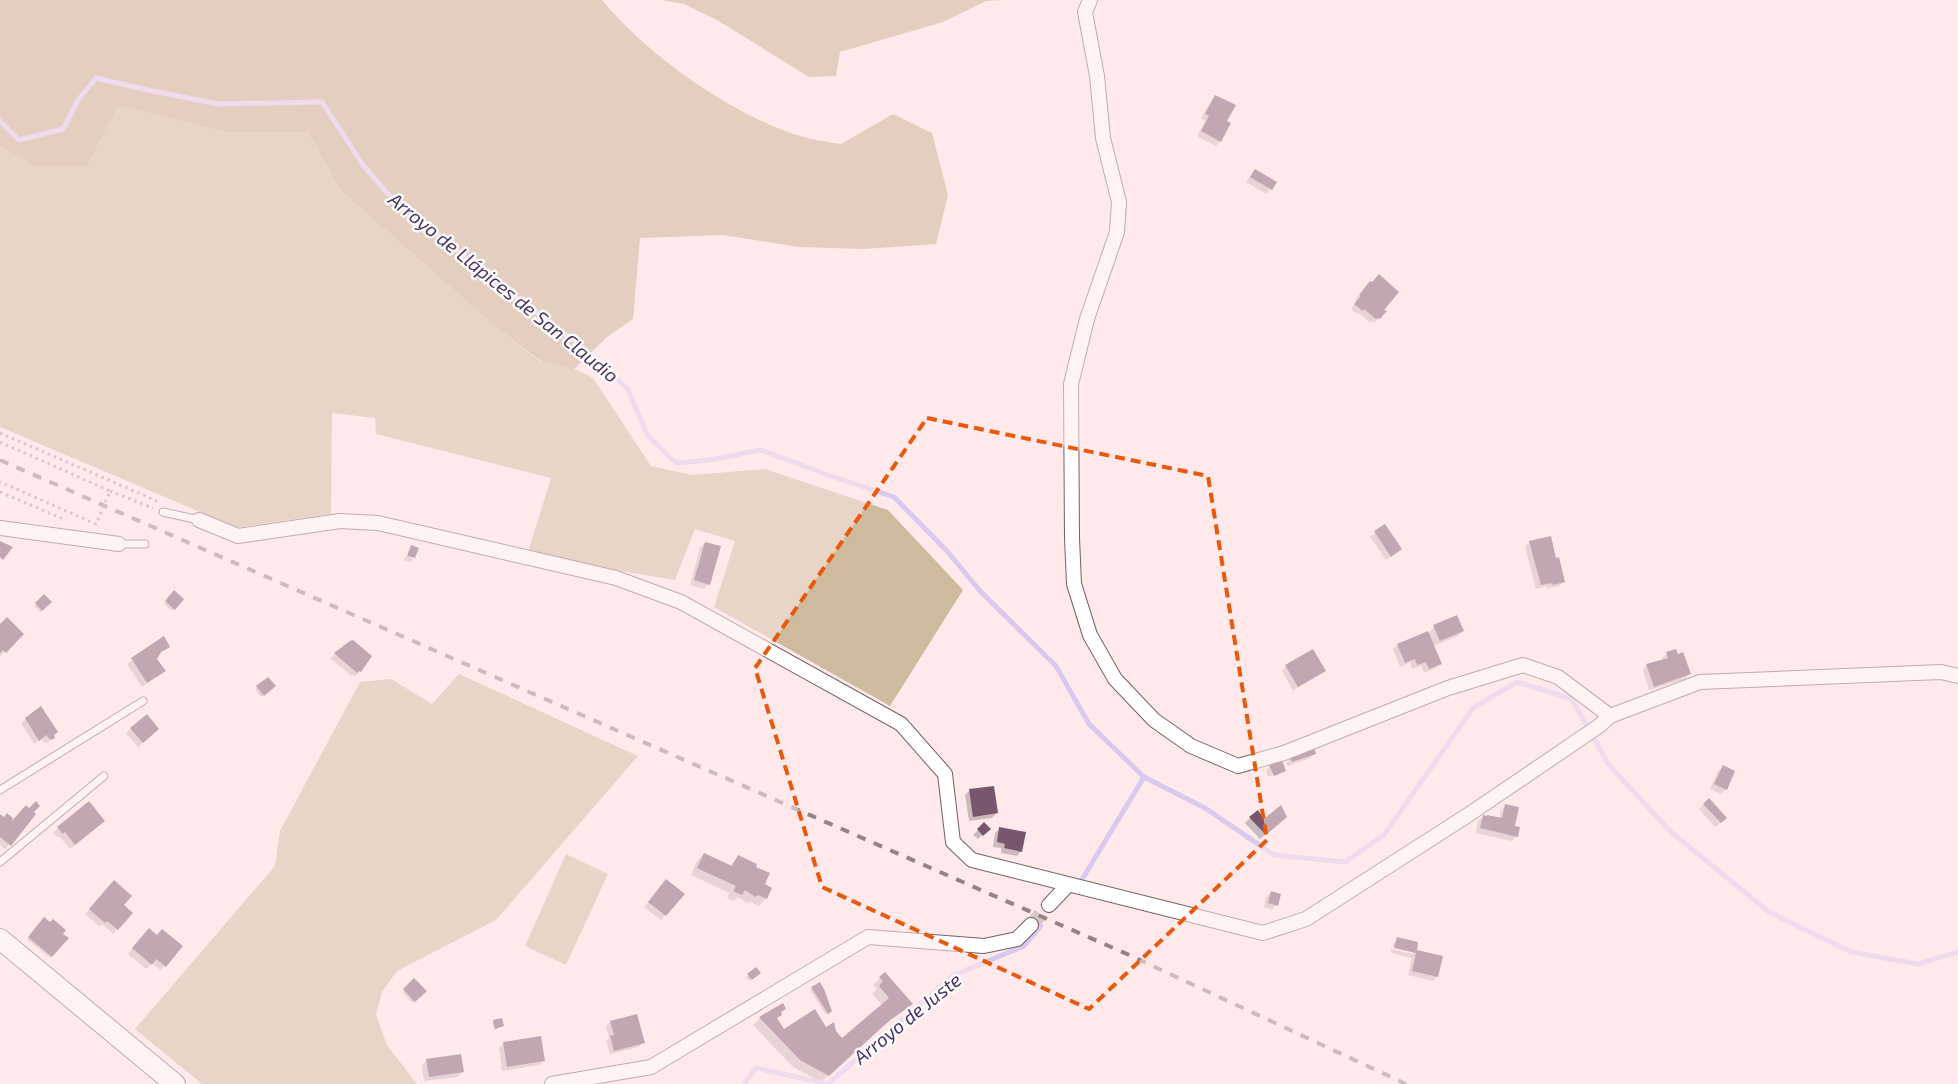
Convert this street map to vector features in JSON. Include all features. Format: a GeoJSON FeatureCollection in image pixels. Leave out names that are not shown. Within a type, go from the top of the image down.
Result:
{"type":"FeatureCollection","features":[{"type":"Feature","properties":{"kind":"street"},"geometry":{"type":"LineString","coordinates":[[1090,0],[1085,12],[1097,76],[1103,138],[1119,202],[1116,232],[1087,319],[1072,384],[1072,538],[1074,584],[1090,635],[1115,679],[1154,720],[1191,746],[1238,766],[1284,753],[1448,688],[1523,665],[1558,677],[1610,716]]}},
{"type":"Feature","properties":{"kind":"street"},"geometry":{"type":"LineString","coordinates":[[199,520],[238,536],[340,521],[378,523],[616,578],[681,602],[902,724],[945,774],[953,842],[972,860],[1263,933],[1306,919],[1468,815],[1599,726],[1610,716],[1700,682],[1941,672],[1958,676]]}},
{"type":"Feature","properties":{"kind":"street"},"geometry":{"type":"LineString","coordinates":[[0,528],[119,544]]}},
{"type":"Feature","properties":{"kind":"street"},"geometry":{"type":"LineString","coordinates":[[1049,905],[1068,885]]}},
{"type":"Feature","properties":{"kind":"street"},"geometry":{"type":"LineString","coordinates":[[552,1084],[651,1067],[868,937],[984,946],[1017,939],[1031,925]]}},
{"type":"Feature","properties":{"kind":"street"},"geometry":{"type":"LineString","coordinates":[[0,939],[175,1084]]}},
{"type":"Feature","properties":{"kind":"lane"},"geometry":{"type":"LineString","coordinates":[[163,508],[199,520]]}},
{"type":"Feature","properties":{"kind":"lane"},"geometry":{"type":"LineString","coordinates":[[119,544],[145,544]]}},
{"type":"Feature","properties":{"kind":"lane"},"geometry":{"type":"LineString","coordinates":[[0,790],[143,701]]}},
{"type":"Feature","properties":{"kind":"lane"},"geometry":{"type":"LineString","coordinates":[[0,862],[104,776]]}},
{"type":"Feature","properties":{"kind":"path"},"geometry":{"type":"LineString","coordinates":[[0,433],[163,508]]}},
{"type":"Feature","properties":{"kind":"path"},"geometry":{"type":"LineString","coordinates":[[0,442],[110,491],[163,508]]}},
{"type":"Feature","properties":{"kind":"path"},"geometry":{"type":"LineString","coordinates":[[0,482],[96,524],[110,491]]}},
{"type":"Feature","properties":{"kind":"path"},"geometry":{"type":"LineString","coordinates":[[0,492],[73,524]]}},
{"type":"Feature","properties":{"kind":"highlighted area"},"geometry":{"type":"Polygon","coordinates":[[[927,418],[1208,476],[1267,840],[1089,1009],[822,887],[755,668],[927,418]]]}},
{"type":"Feature","properties":{"kind":"shaded area"},"geometry":{"type":"Polygon","coordinates":[[[0,0],[602,0],[642,42],[666,62],[719,98],[747,114],[774,126],[805,137],[841,144],[893,114],[932,133],[948,195],[936,244],[864,249],[799,247],[723,235],[640,238],[633,319],[606,338],[574,369],[542,362],[498,329],[340,190],[308,132],[225,132],[118,106],[86,167],[34,166],[0,146],[0,0]]]}},
{"type":"Feature","properties":{"kind":"shaded area"},"geometry":{"type":"Polygon","coordinates":[[[662,0],[1003,0],[986,1],[943,22],[840,52],[836,76],[809,77],[717,20],[684,4],[662,0]]]}},
{"type":"Feature","properties":{"kind":"shaded area"},"geometry":{"type":"Polygon","coordinates":[[[118,106],[225,132],[308,132],[340,190],[498,329],[541,362],[575,369],[593,378],[651,466],[692,475],[765,469],[888,510],[963,590],[890,706],[714,607],[735,541],[695,529],[675,580],[528,552],[551,478],[376,434],[375,418],[332,413],[331,514],[233,528],[193,509],[0,427],[0,146],[34,166],[118,106]]]}},
{"type":"Feature","properties":{"kind":"shaded area"},"geometry":{"type":"Polygon","coordinates":[[[459,674],[638,756],[496,920],[397,971],[382,992],[376,1015],[387,1045],[417,1084],[202,1084],[135,1029],[275,866],[280,831],[360,682],[391,679],[432,704],[459,674]]]}},
{"type":"Feature","properties":{"kind":"shaded area"},"geometry":{"type":"Polygon","coordinates":[[[566,854],[608,874],[566,965],[525,946],[566,854]]]}},
{"type":"Feature","properties":{"kind":"building"},"geometry":{"type":"Polygon","coordinates":[[[1215,95],[1236,105],[1227,121],[1231,123],[1221,142],[1201,131],[1209,116],[1205,114],[1215,95]]]}},
{"type":"Feature","properties":{"kind":"building"},"geometry":{"type":"Polygon","coordinates":[[[1255,169],[1277,182],[1272,190],[1250,177],[1255,169]]]}},
{"type":"Feature","properties":{"kind":"building"},"geometry":{"type":"Polygon","coordinates":[[[1379,274],[1399,292],[1384,310],[1387,311],[1380,319],[1376,319],[1364,309],[1363,311],[1354,304],[1370,281],[1372,282],[1379,274]]]}},
{"type":"Feature","properties":{"kind":"building"},"geometry":{"type":"Polygon","coordinates":[[[1385,524],[1402,549],[1391,557],[1374,531],[1385,524]]]}},
{"type":"Feature","properties":{"kind":"building"},"geometry":{"type":"Polygon","coordinates":[[[1551,536],[1556,558],[1559,557],[1565,582],[1541,585],[1529,541],[1551,536]]]}},
{"type":"Feature","properties":{"kind":"building"},"geometry":{"type":"Polygon","coordinates":[[[0,541],[13,547],[3,560],[0,557],[0,541]]]}},
{"type":"Feature","properties":{"kind":"building"},"geometry":{"type":"Polygon","coordinates":[[[705,542],[721,546],[710,585],[694,580],[705,542]]]}},
{"type":"Feature","properties":{"kind":"building"},"geometry":{"type":"Polygon","coordinates":[[[411,545],[419,548],[415,558],[407,556],[411,545]]]}},
{"type":"Feature","properties":{"kind":"building"},"geometry":{"type":"Polygon","coordinates":[[[174,590],[184,599],[175,610],[165,601],[174,590]]]}},
{"type":"Feature","properties":{"kind":"building"},"geometry":{"type":"Polygon","coordinates":[[[44,594],[52,602],[42,611],[35,603],[44,594]]]}},
{"type":"Feature","properties":{"kind":"building"},"geometry":{"type":"Polygon","coordinates":[[[1457,615],[1464,631],[1440,641],[1433,625],[1457,615]]]}},
{"type":"Feature","properties":{"kind":"building"},"geometry":{"type":"Polygon","coordinates":[[[7,617],[24,634],[6,653],[3,650],[0,653],[0,624],[7,617]]]}},
{"type":"Feature","properties":{"kind":"building"},"geometry":{"type":"Polygon","coordinates":[[[1428,631],[1442,664],[1429,669],[1426,662],[1417,665],[1415,659],[1405,663],[1397,644],[1428,631]]]}},
{"type":"Feature","properties":{"kind":"building"},"geometry":{"type":"Polygon","coordinates":[[[164,636],[170,647],[161,652],[157,659],[166,671],[147,683],[131,658],[164,636]]]}},
{"type":"Feature","properties":{"kind":"building"},"geometry":{"type":"Polygon","coordinates":[[[353,640],[372,656],[361,672],[357,673],[334,653],[353,640]]]}},
{"type":"Feature","properties":{"kind":"building"},"geometry":{"type":"Polygon","coordinates":[[[1313,649],[1326,671],[1298,687],[1285,665],[1313,649]]]}},
{"type":"Feature","properties":{"kind":"building"},"geometry":{"type":"Polygon","coordinates":[[[1676,649],[1678,654],[1683,652],[1691,674],[1654,687],[1646,664],[1668,658],[1666,652],[1676,649]]]}},
{"type":"Feature","properties":{"kind":"building"},"geometry":{"type":"Polygon","coordinates":[[[268,677],[276,686],[264,696],[256,686],[268,677]]]}},
{"type":"Feature","properties":{"kind":"building"},"geometry":{"type":"Polygon","coordinates":[[[41,706],[58,732],[54,735],[55,738],[51,740],[46,735],[39,741],[25,718],[41,706]]]}},
{"type":"Feature","properties":{"kind":"building"},"geometry":{"type":"Polygon","coordinates":[[[147,714],[159,729],[143,743],[130,728],[147,714]]]}},
{"type":"Feature","properties":{"kind":"building"},"geometry":{"type":"Polygon","coordinates":[[[1314,748],[1316,754],[1292,762],[1290,757],[1314,748]]]}},
{"type":"Feature","properties":{"kind":"building"},"geometry":{"type":"Polygon","coordinates":[[[1282,760],[1286,771],[1274,776],[1269,765],[1282,760]]]}},
{"type":"Feature","properties":{"kind":"building"},"geometry":{"type":"Polygon","coordinates":[[[1723,765],[1735,771],[1727,790],[1714,784],[1723,765]]]}},
{"type":"Feature","properties":{"kind":"building"},"geometry":{"type":"Polygon","coordinates":[[[994,786],[998,813],[973,817],[969,789],[994,786]]]}},
{"type":"Feature","properties":{"kind":"building"},"geometry":{"type":"Polygon","coordinates":[[[1709,798],[1727,818],[1721,823],[1703,804],[1709,798]]]}},
{"type":"Feature","properties":{"kind":"building"},"geometry":{"type":"Polygon","coordinates":[[[36,801],[40,806],[34,812],[36,814],[11,846],[0,837],[0,814],[4,817],[7,813],[13,818],[11,822],[26,805],[29,808],[36,801]]]}},
{"type":"Feature","properties":{"kind":"building"},"geometry":{"type":"Polygon","coordinates":[[[89,801],[105,821],[75,845],[65,832],[63,834],[57,827],[89,801]]]}},
{"type":"Feature","properties":{"kind":"building"},"geometry":{"type":"Polygon","coordinates":[[[1505,804],[1519,807],[1515,826],[1520,827],[1518,837],[1480,828],[1483,815],[1502,818],[1505,804]]]}},
{"type":"Feature","properties":{"kind":"building"},"geometry":{"type":"Polygon","coordinates":[[[1281,805],[1287,817],[1266,835],[1249,817],[1258,810],[1264,819],[1281,805]]]}},
{"type":"Feature","properties":{"kind":"building"},"geometry":{"type":"Polygon","coordinates":[[[984,822],[991,829],[983,836],[977,829],[984,822]]]}},
{"type":"Feature","properties":{"kind":"building"},"geometry":{"type":"Polygon","coordinates":[[[999,827],[1026,832],[1022,852],[1004,848],[1005,844],[997,842],[999,827]]]}},
{"type":"Feature","properties":{"kind":"building"},"geometry":{"type":"Polygon","coordinates":[[[704,853],[732,866],[738,855],[757,864],[756,867],[770,873],[765,884],[772,888],[767,899],[758,895],[755,897],[745,890],[742,895],[733,891],[736,886],[697,868],[704,853]]]}},
{"type":"Feature","properties":{"kind":"building"},"geometry":{"type":"Polygon","coordinates":[[[666,879],[685,894],[666,916],[648,902],[666,879]]]}},
{"type":"Feature","properties":{"kind":"building"},"geometry":{"type":"Polygon","coordinates":[[[114,880],[132,896],[124,905],[133,913],[118,930],[107,921],[105,923],[89,909],[114,880]]]}},
{"type":"Feature","properties":{"kind":"building"},"geometry":{"type":"Polygon","coordinates":[[[1271,891],[1281,894],[1278,906],[1268,903],[1271,891]]]}},
{"type":"Feature","properties":{"kind":"building"},"geometry":{"type":"Polygon","coordinates":[[[44,917],[50,922],[53,919],[66,930],[63,934],[69,938],[52,957],[28,937],[44,917]]]}},
{"type":"Feature","properties":{"kind":"building"},"geometry":{"type":"Polygon","coordinates":[[[149,928],[157,935],[162,929],[183,946],[166,967],[156,959],[152,965],[132,948],[149,928]]]}},
{"type":"Feature","properties":{"kind":"building"},"geometry":{"type":"Polygon","coordinates":[[[1397,937],[1418,942],[1417,950],[1443,956],[1438,977],[1412,971],[1416,953],[1394,948],[1397,937]]]}},
{"type":"Feature","properties":{"kind":"building"},"geometry":{"type":"Polygon","coordinates":[[[756,967],[761,973],[752,980],[747,974],[756,967]]]}},
{"type":"Feature","properties":{"kind":"building"},"geometry":{"type":"Polygon","coordinates":[[[885,972],[913,1004],[890,1020],[829,1076],[800,1060],[759,1017],[783,1003],[786,1009],[777,1018],[784,1029],[815,1009],[826,1027],[834,1022],[836,1031],[842,1038],[889,998],[879,986],[883,981],[879,977],[885,972]]]}},
{"type":"Feature","properties":{"kind":"building"},"geometry":{"type":"Polygon","coordinates":[[[414,978],[427,991],[415,1002],[403,989],[414,978]]]}},
{"type":"Feature","properties":{"kind":"building"},"geometry":{"type":"Polygon","coordinates":[[[820,982],[832,1011],[828,1014],[811,987],[820,982]]]}},
{"type":"Feature","properties":{"kind":"building"},"geometry":{"type":"Polygon","coordinates":[[[637,1014],[645,1043],[614,1051],[610,1036],[614,1035],[610,1021],[637,1014]]]}},
{"type":"Feature","properties":{"kind":"building"},"geometry":{"type":"Polygon","coordinates":[[[502,1018],[504,1026],[495,1029],[493,1020],[502,1018]]]}},
{"type":"Feature","properties":{"kind":"building"},"geometry":{"type":"Polygon","coordinates":[[[541,1036],[545,1061],[507,1067],[503,1042],[541,1036]]]}},
{"type":"Feature","properties":{"kind":"building"},"geometry":{"type":"Polygon","coordinates":[[[461,1054],[464,1072],[429,1077],[426,1059],[461,1054]]]}},
{"type":"Feature","properties":{"kind":"waterway","name":"Arroyo de Llápices de San Claudio"},"geometry":{"type":"LineString","coordinates":[[0,121],[19,140],[63,129],[78,100],[96,78],[218,104],[322,102],[363,165],[387,193],[493,281],[576,342],[627,388],[648,436],[676,463],[709,460],[761,450],[894,497],[947,551],[980,591],[1056,666],[1089,724],[1144,777],[1205,808],[1274,855],[1345,862],[1384,835],[1473,708],[1517,682],[1572,699],[1608,764],[1671,832],[1769,912],[1851,952],[1918,964],[1958,952]]}},
{"type":"Feature","properties":{"kind":"waterway","name":"Arroyo de Juste"},"geometry":{"type":"LineString","coordinates":[[1081,881],[1144,777]]}},
{"type":"Feature","properties":{"kind":"waterway","name":"Arroyo de Juste"},"geometry":{"type":"LineString","coordinates":[[744,1084],[756,1068],[828,1084],[954,975],[1024,946],[1041,926]]}},
{"type":"Feature","properties":{"kind":"tunnel"},"geometry":{"type":"LineString","coordinates":[[1031,925],[1049,905]]}},
{"type":"Feature","properties":{"kind":"railway"},"geometry":{"type":"LineString","coordinates":[[0,460],[1127,954],[1406,1084]]}}]}
